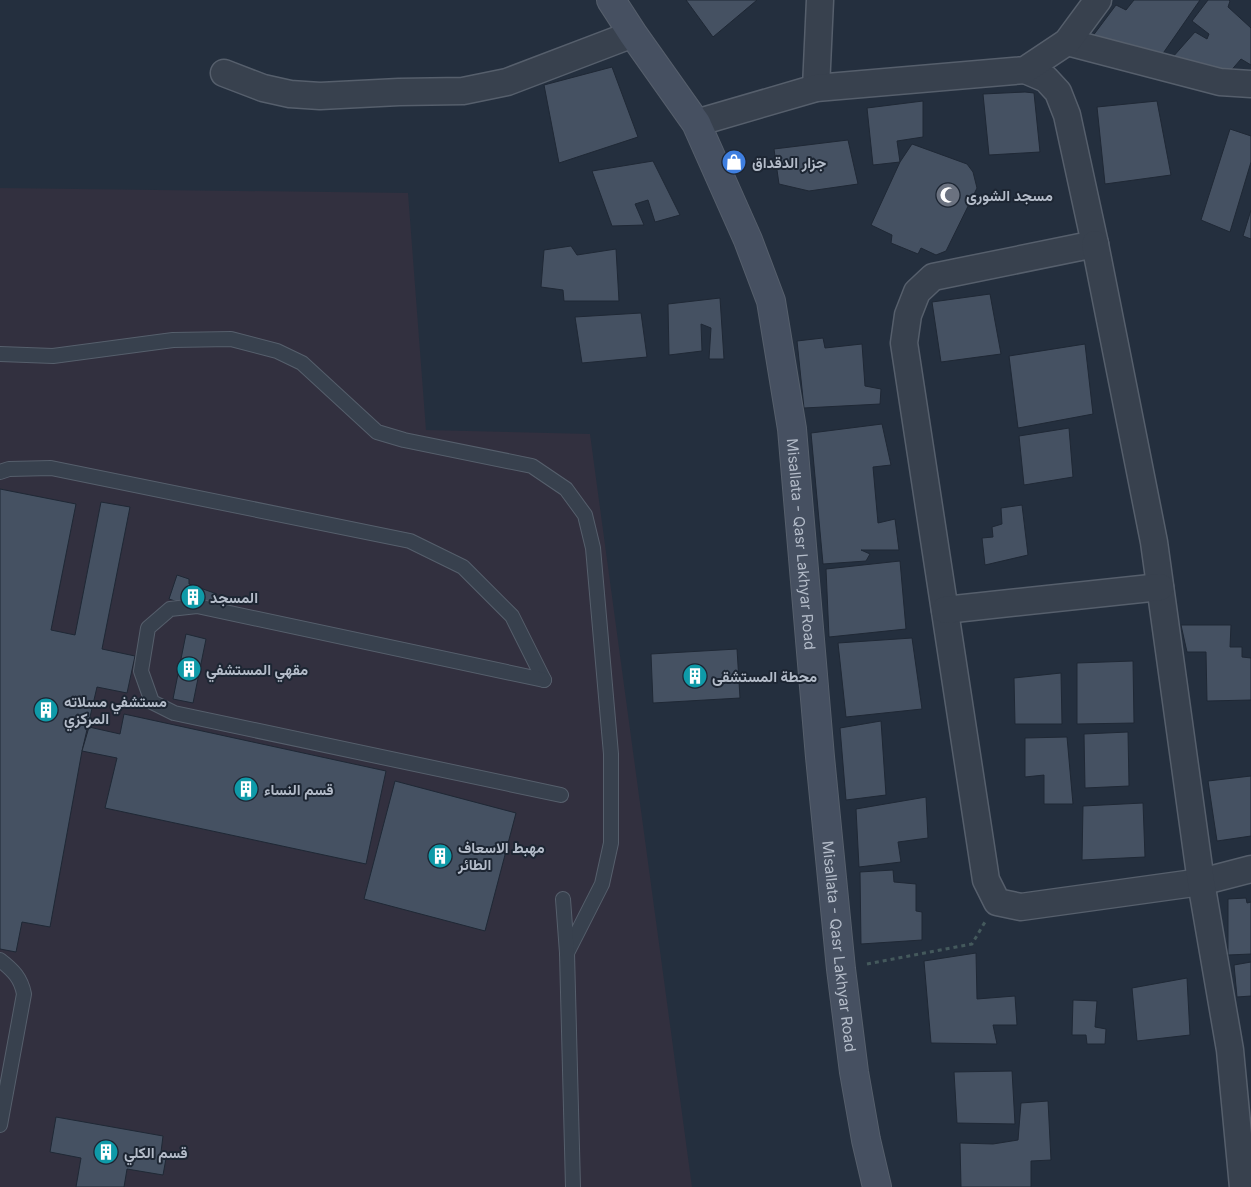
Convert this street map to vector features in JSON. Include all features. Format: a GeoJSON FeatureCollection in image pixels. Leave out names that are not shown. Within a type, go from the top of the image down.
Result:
{"type":"FeatureCollection","features":[{"type":"Feature","properties":{"kind":"main road","name":"Misallata - Qasr Lakhyar Road"},"geometry":{"type":"LineString","coordinates":[[612,0],[633,34],[696,123],[748,240],[771,301],[792,429],[820,757],[841,969],[854,1072],[866,1140],[877,1187]]}},
{"type":"Feature","properties":{"kind":"street"},"geometry":{"type":"LineString","coordinates":[[816,88],[820,0]]}},
{"type":"Feature","properties":{"kind":"street"},"geometry":{"type":"LineString","coordinates":[[1025,70],[1067,42],[1098,0]]}},
{"type":"Feature","properties":{"kind":"street"},"geometry":{"type":"LineString","coordinates":[[224,73],[263,88],[290,94],[320,96],[463,91],[507,82],[633,34]]}},
{"type":"Feature","properties":{"kind":"street"},"geometry":{"type":"LineString","coordinates":[[1067,42],[1220,82],[1251,84]]}},
{"type":"Feature","properties":{"kind":"street"},"geometry":{"type":"LineString","coordinates":[[696,123],[816,88],[1025,70],[1046,79],[1058,92],[1067,115],[1095,244],[1154,542],[1201,882],[1230,1050],[1243,1187]]}},
{"type":"Feature","properties":{"kind":"street"},"geometry":{"type":"LineString","coordinates":[[1095,244],[933,277],[917,292],[908,315],[904,343],[986,880],[997,902],[1021,906],[1201,882],[1251,868]]}},
{"type":"Feature","properties":{"kind":"street"},"geometry":{"type":"LineString","coordinates":[[945,610],[1160,587]]}},
{"type":"Feature","properties":{"kind":"lane"},"geometry":{"type":"LineString","coordinates":[[0,354],[53,356],[172,340],[231,339],[277,352],[302,363],[377,432],[404,440],[532,466],[566,489],[585,515],[593,548],[612,754],[611,843],[602,884],[567,954]]}},
{"type":"Feature","properties":{"kind":"lane"},"geometry":{"type":"LineString","coordinates":[[0,472],[50,468],[410,541],[463,567],[512,616],[544,680],[197,606],[170,609],[148,628],[142,671],[152,702],[174,713],[561,795]]}},
{"type":"Feature","properties":{"kind":"lane"},"geometry":{"type":"LineString","coordinates":[[563,899],[567,954],[573,1187]]}},
{"type":"Feature","properties":{"kind":"lane"},"geometry":{"type":"LineString","coordinates":[[0,960],[18,976],[24,994],[0,1126]]}},
{"type":"Feature","properties":{"kind":"path"},"geometry":{"type":"LineString","coordinates":[[841,969],[972,944],[997,902]]}},
{"type":"Feature","properties":{"kind":"shaded area"},"geometry":{"type":"Polygon","coordinates":[[[0,188],[408,193],[426,430],[590,434],[692,1187],[0,1187],[0,188]]]}},
{"type":"Feature","properties":{"kind":"building"},"geometry":{"type":"Polygon","coordinates":[[[686,0],[757,0],[713,37],[686,0]]]}},
{"type":"Feature","properties":{"kind":"building"},"geometry":{"type":"Polygon","coordinates":[[[1134,0],[1200,0],[1157,62],[1089,41],[1116,5],[1126,10],[1134,0]]]}},
{"type":"Feature","properties":{"kind":"building"},"geometry":{"type":"Polygon","coordinates":[[[1208,0],[1229,0],[1228,7],[1251,28],[1251,65],[1241,59],[1222,81],[1164,67],[1195,32],[1207,39],[1209,34],[1192,21],[1208,0]]]}},
{"type":"Feature","properties":{"kind":"building"},"geometry":{"type":"Polygon","coordinates":[[[612,67],[638,137],[559,163],[544,85],[612,67]]]}},
{"type":"Feature","properties":{"kind":"building"},"geometry":{"type":"Polygon","coordinates":[[[1034,93],[1040,152],[989,155],[983,94],[1034,93]]]}},
{"type":"Feature","properties":{"kind":"building"},"geometry":{"type":"Polygon","coordinates":[[[923,101],[923,137],[897,141],[900,162],[873,165],[867,108],[923,101]]]}},
{"type":"Feature","properties":{"kind":"building"},"geometry":{"type":"Polygon","coordinates":[[[1157,101],[1171,175],[1105,184],[1097,107],[1157,101]]]}},
{"type":"Feature","properties":{"kind":"building"},"geometry":{"type":"Polygon","coordinates":[[[1230,129],[1251,136],[1251,162],[1230,232],[1201,220],[1230,129]]]}},
{"type":"Feature","properties":{"kind":"building"},"geometry":{"type":"Polygon","coordinates":[[[848,140],[858,184],[809,191],[779,184],[774,149],[848,140]]]}},
{"type":"Feature","properties":{"kind":"building"},"geometry":{"type":"Polygon","coordinates":[[[912,144],[967,164],[973,172],[977,188],[946,251],[936,255],[921,248],[918,254],[891,243],[892,235],[871,225],[900,162],[912,144]]]}},
{"type":"Feature","properties":{"kind":"building"},"geometry":{"type":"Polygon","coordinates":[[[653,161],[680,215],[655,222],[648,200],[635,204],[644,225],[612,226],[592,171],[653,161]]]}},
{"type":"Feature","properties":{"kind":"building"},"geometry":{"type":"Polygon","coordinates":[[[1251,210],[1251,239],[1243,236],[1251,210]]]}},
{"type":"Feature","properties":{"kind":"building"},"geometry":{"type":"Polygon","coordinates":[[[571,246],[577,255],[616,249],[619,301],[564,301],[563,290],[541,287],[544,250],[571,246]]]}},
{"type":"Feature","properties":{"kind":"building"},"geometry":{"type":"Polygon","coordinates":[[[990,294],[1001,354],[941,362],[932,302],[990,294]]]}},
{"type":"Feature","properties":{"kind":"building"},"geometry":{"type":"Polygon","coordinates":[[[720,298],[724,359],[709,359],[711,328],[701,324],[702,351],[669,355],[668,304],[720,298]]]}},
{"type":"Feature","properties":{"kind":"building"},"geometry":{"type":"Polygon","coordinates":[[[641,313],[647,357],[582,363],[575,317],[641,313]]]}},
{"type":"Feature","properties":{"kind":"building"},"geometry":{"type":"Polygon","coordinates":[[[823,338],[825,348],[862,344],[865,386],[881,389],[880,404],[804,408],[797,341],[823,338]]]}},
{"type":"Feature","properties":{"kind":"building"},"geometry":{"type":"Polygon","coordinates":[[[1085,344],[1093,414],[1018,428],[1009,356],[1085,344]]]}},
{"type":"Feature","properties":{"kind":"building"},"geometry":{"type":"Polygon","coordinates":[[[882,424],[891,465],[873,467],[878,523],[895,519],[899,550],[861,550],[870,554],[866,561],[823,564],[811,433],[882,424]]]}},
{"type":"Feature","properties":{"kind":"building"},"geometry":{"type":"Polygon","coordinates":[[[1069,428],[1073,477],[1024,485],[1019,436],[1069,428]]]}},
{"type":"Feature","properties":{"kind":"building","name":"مستشفي مسلاته المركزي"},"geometry":{"type":"Polygon","coordinates":[[[0,489],[76,504],[51,630],[75,635],[101,502],[130,507],[102,649],[135,656],[127,693],[97,687],[82,751],[50,927],[22,922],[16,952],[0,949],[0,489]]]}},
{"type":"Feature","properties":{"kind":"building"},"geometry":{"type":"Polygon","coordinates":[[[1022,505],[1028,555],[985,565],[982,538],[993,537],[992,527],[1002,524],[1001,508],[1022,505]]]}},
{"type":"Feature","properties":{"kind":"building"},"geometry":{"type":"Polygon","coordinates":[[[900,561],[906,629],[829,637],[826,569],[900,561]]]}},
{"type":"Feature","properties":{"kind":"building","name":"المسجد"},"geometry":{"type":"Polygon","coordinates":[[[177,575],[189,579],[189,584],[217,594],[211,613],[169,599],[177,575]]]}},
{"type":"Feature","properties":{"kind":"building"},"geometry":{"type":"Polygon","coordinates":[[[1181,625],[1231,625],[1230,647],[1242,647],[1242,657],[1251,658],[1251,700],[1207,701],[1206,652],[1187,652],[1181,625]]]}},
{"type":"Feature","properties":{"kind":"building","name":"مقهي المستشفي"},"geometry":{"type":"Polygon","coordinates":[[[186,634],[206,639],[193,703],[173,699],[186,634]]]}},
{"type":"Feature","properties":{"kind":"building"},"geometry":{"type":"Polygon","coordinates":[[[912,638],[922,709],[846,717],[838,643],[912,638]]]}},
{"type":"Feature","properties":{"kind":"building","name":"محطة المستشقى"},"geometry":{"type":"Polygon","coordinates":[[[737,649],[740,698],[653,703],[651,654],[737,649]]]}},
{"type":"Feature","properties":{"kind":"building"},"geometry":{"type":"Polygon","coordinates":[[[1133,661],[1134,723],[1077,724],[1077,663],[1133,661]]]}},
{"type":"Feature","properties":{"kind":"building"},"geometry":{"type":"Polygon","coordinates":[[[1061,673],[1062,724],[1015,724],[1014,678],[1061,673]]]}},
{"type":"Feature","properties":{"kind":"building","name":"قسم النساء"},"geometry":{"type":"Polygon","coordinates":[[[124,714],[386,771],[366,864],[105,808],[117,758],[82,751],[89,727],[120,734],[124,714]]]}},
{"type":"Feature","properties":{"kind":"building"},"geometry":{"type":"Polygon","coordinates":[[[881,721],[886,795],[846,800],[840,728],[881,721]]]}},
{"type":"Feature","properties":{"kind":"building"},"geometry":{"type":"Polygon","coordinates":[[[1128,732],[1129,786],[1085,788],[1084,734],[1128,732]]]}},
{"type":"Feature","properties":{"kind":"building"},"geometry":{"type":"Polygon","coordinates":[[[1067,737],[1073,804],[1044,804],[1044,775],[1025,777],[1025,738],[1067,737]]]}},
{"type":"Feature","properties":{"kind":"building"},"geometry":{"type":"Polygon","coordinates":[[[1251,776],[1251,836],[1217,841],[1208,781],[1251,776]]]}},
{"type":"Feature","properties":{"kind":"building","name":"مهبط الاسعاف الطائر"},"geometry":{"type":"Polygon","coordinates":[[[395,781],[516,813],[485,931],[364,899],[395,781]]]}},
{"type":"Feature","properties":{"kind":"building"},"geometry":{"type":"Polygon","coordinates":[[[926,797],[928,838],[898,842],[901,862],[859,867],[856,809],[926,797]]]}},
{"type":"Feature","properties":{"kind":"building"},"geometry":{"type":"Polygon","coordinates":[[[1143,803],[1145,857],[1082,860],[1083,806],[1143,803]]]}},
{"type":"Feature","properties":{"kind":"building"},"geometry":{"type":"Polygon","coordinates":[[[893,870],[894,882],[916,884],[916,911],[922,912],[922,940],[861,944],[860,872],[893,870]]]}},
{"type":"Feature","properties":{"kind":"building"},"geometry":{"type":"Polygon","coordinates":[[[1246,898],[1247,903],[1251,902],[1251,954],[1228,955],[1228,899],[1246,898]]]}},
{"type":"Feature","properties":{"kind":"building"},"geometry":{"type":"Polygon","coordinates":[[[976,953],[977,999],[1015,996],[1017,1025],[993,1025],[997,1044],[931,1043],[924,961],[976,953]]]}},
{"type":"Feature","properties":{"kind":"building"},"geometry":{"type":"Polygon","coordinates":[[[1251,962],[1251,996],[1237,997],[1234,965],[1251,962]]]}},
{"type":"Feature","properties":{"kind":"building"},"geometry":{"type":"Polygon","coordinates":[[[1187,978],[1190,1035],[1137,1041],[1132,988],[1187,978]]]}},
{"type":"Feature","properties":{"kind":"building"},"geometry":{"type":"Polygon","coordinates":[[[1073,1000],[1097,1001],[1095,1027],[1106,1029],[1105,1044],[1087,1044],[1086,1035],[1072,1035],[1073,1000]]]}},
{"type":"Feature","properties":{"kind":"building"},"geometry":{"type":"Polygon","coordinates":[[[1012,1071],[1015,1124],[957,1123],[954,1072],[1012,1071]]]}},
{"type":"Feature","properties":{"kind":"building"},"geometry":{"type":"Polygon","coordinates":[[[1048,1101],[1051,1160],[1031,1161],[1031,1187],[961,1187],[960,1143],[993,1144],[1018,1140],[1021,1103],[1048,1101]]]}},
{"type":"Feature","properties":{"kind":"building","name":"قسم الكلي"},"geometry":{"type":"Polygon","coordinates":[[[56,1117],[163,1136],[161,1152],[167,1153],[163,1175],[127,1169],[124,1187],[76,1187],[81,1158],[50,1152],[56,1117]]]}},
{"type":"Feature","properties":{"kind":"place","name":"جزار الدقداق"},"geometry":{"type":"Point","coordinates":[734,162]}},
{"type":"Feature","properties":{"kind":"place","name":"مسجد الشورى"},"geometry":{"type":"Point","coordinates":[948,195]}},
{"type":"Feature","properties":{"kind":"place","name":"المسجد"},"geometry":{"type":"Point","coordinates":[193,597]}},
{"type":"Feature","properties":{"kind":"place","name":"مقهي المستشفي"},"geometry":{"type":"Point","coordinates":[189,669]}},
{"type":"Feature","properties":{"kind":"place","name":"محطة المستشقى"},"geometry":{"type":"Point","coordinates":[695,676]}},
{"type":"Feature","properties":{"kind":"place","name":"مستشفي مسلاته المركزي"},"geometry":{"type":"Point","coordinates":[46,710]}},
{"type":"Feature","properties":{"kind":"place","name":"قسم النساء"},"geometry":{"type":"Point","coordinates":[246,789]}},
{"type":"Feature","properties":{"kind":"place","name":"مهبط الاسعاف الطائر"},"geometry":{"type":"Point","coordinates":[440,856]}},
{"type":"Feature","properties":{"kind":"place","name":"قسم الكلي"},"geometry":{"type":"Point","coordinates":[106,1152]}}]}
